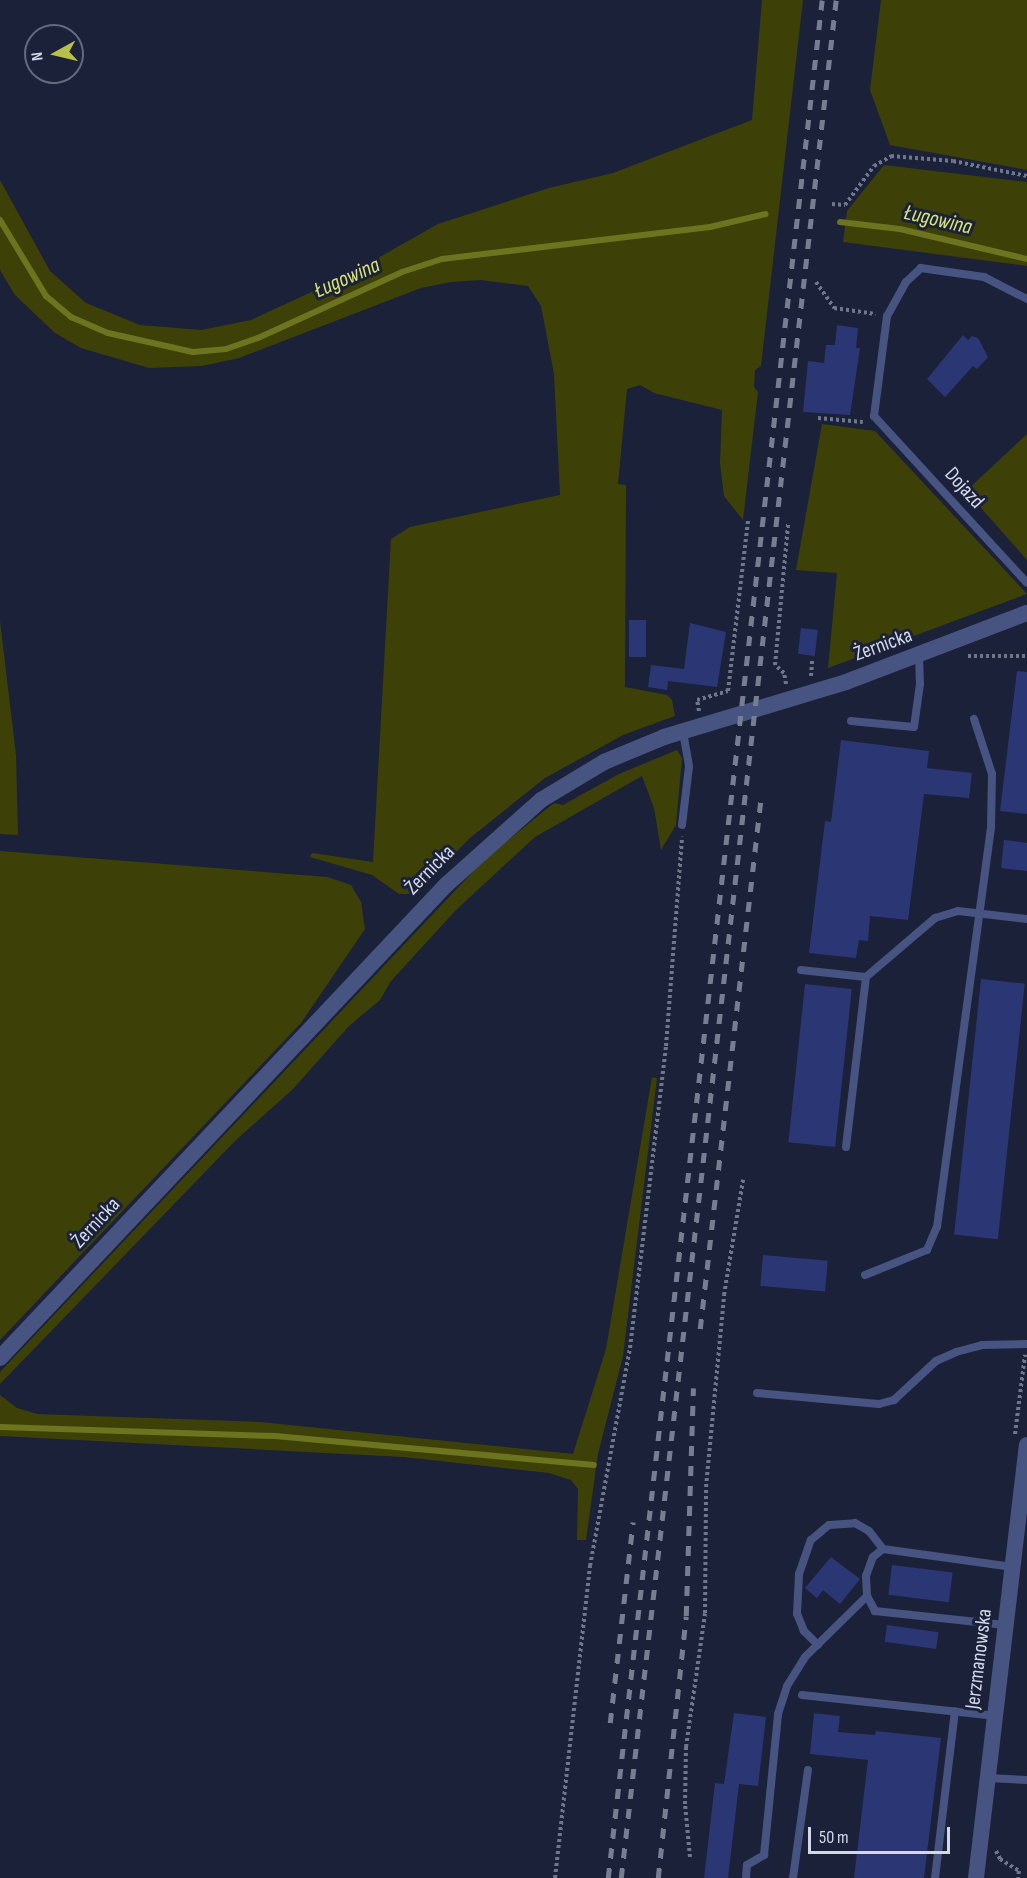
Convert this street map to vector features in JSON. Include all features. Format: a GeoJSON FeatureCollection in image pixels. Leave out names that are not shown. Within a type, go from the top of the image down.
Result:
{"type":"FeatureCollection","features":[{"type":"Feature","properties":{"kind":"street","name":"Żernicka"},"geometry":{"type":"LineString","coordinates":[[0,1358],[425,907],[501,832],[541,800],[604,762],[683,731],[919,656],[1027,613]]}},
{"type":"Feature","properties":{"kind":"street","name":"Jerzmanowska"},"geometry":{"type":"LineString","coordinates":[[976,1878],[1027,1445]]}},
{"type":"Feature","properties":{"kind":"lane"},"geometry":{"type":"LineString","coordinates":[[874,417],[887,316],[906,282],[921,268],[984,276],[1027,299]]}},
{"type":"Feature","properties":{"kind":"lane","name":"Dojazd"},"geometry":{"type":"LineString","coordinates":[[874,417],[1027,583]]}},
{"type":"Feature","properties":{"kind":"lane"},"geometry":{"type":"LineString","coordinates":[[851,721],[914,727],[920,684],[919,656]]}},
{"type":"Feature","properties":{"kind":"lane"},"geometry":{"type":"LineString","coordinates":[[865,1275],[927,1250],[937,1227],[991,827],[992,774],[974,719]]}},
{"type":"Feature","properties":{"kind":"lane"},"geometry":{"type":"LineString","coordinates":[[682,825],[689,766],[683,731]]}},
{"type":"Feature","properties":{"kind":"lane"},"geometry":{"type":"LineString","coordinates":[[846,1147],[866,977],[935,918],[958,911],[1027,919]]}},
{"type":"Feature","properties":{"kind":"lane"},"geometry":{"type":"LineString","coordinates":[[801,970],[866,977]]}},
{"type":"Feature","properties":{"kind":"lane"},"geometry":{"type":"LineString","coordinates":[[757,1394],[879,1404],[894,1400],[936,1361],[956,1352],[982,1345],[1027,1344]]}},
{"type":"Feature","properties":{"kind":"lane"},"geometry":{"type":"LineString","coordinates":[[818,1645],[801,1627],[796,1605],[799,1574],[811,1540],[829,1525],[855,1523],[869,1531],[883,1549],[1013,1567]]}},
{"type":"Feature","properties":{"kind":"lane"},"geometry":{"type":"LineString","coordinates":[[883,1549],[873,1557],[866,1576],[867,1596],[875,1611],[1005,1626]]}},
{"type":"Feature","properties":{"kind":"lane"},"geometry":{"type":"LineString","coordinates":[[746,1878],[747,1865],[764,1855],[778,1714],[787,1686],[818,1645],[867,1596]]}},
{"type":"Feature","properties":{"kind":"lane"},"geometry":{"type":"LineString","coordinates":[[802,1695],[994,1716]]}},
{"type":"Feature","properties":{"kind":"lane"},"geometry":{"type":"LineString","coordinates":[[935,1878],[955,1711]]}},
{"type":"Feature","properties":{"kind":"lane"},"geometry":{"type":"LineString","coordinates":[[793,1878],[808,1770]]}},
{"type":"Feature","properties":{"kind":"lane"},"geometry":{"type":"LineString","coordinates":[[988,1778],[1027,1780]]}},
{"type":"Feature","properties":{"kind":"path"},"geometry":{"type":"LineString","coordinates":[[832,204],[845,205],[874,166],[891,156],[953,161],[1027,176]]}},
{"type":"Feature","properties":{"kind":"path"},"geometry":{"type":"LineString","coordinates":[[816,282],[834,308],[887,316]]}},
{"type":"Feature","properties":{"kind":"path"},"geometry":{"type":"LineString","coordinates":[[818,418],[862,423],[874,417]]}},
{"type":"Feature","properties":{"kind":"path"},"geometry":{"type":"LineString","coordinates":[[700,713],[697,700],[728,691],[748,520]]}},
{"type":"Feature","properties":{"kind":"path"},"geometry":{"type":"LineString","coordinates":[[787,687],[784,673],[776,665],[788,524]]}},
{"type":"Feature","properties":{"kind":"path"},"geometry":{"type":"LineString","coordinates":[[991,655],[1027,656]]}},
{"type":"Feature","properties":{"kind":"path"},"geometry":{"type":"LineString","coordinates":[[811,677],[812,660]]}},
{"type":"Feature","properties":{"kind":"path"},"geometry":{"type":"LineString","coordinates":[[555,1878],[590,1566],[630,1348],[666,1046],[682,825]]}},
{"type":"Feature","properties":{"kind":"path"},"geometry":{"type":"LineString","coordinates":[[690,1857],[685,1804],[686,1747],[706,1591],[706,1487],[724,1294],[743,1180]]}},
{"type":"Feature","properties":{"kind":"green space"},"geometry":{"type":"Polygon","coordinates":[[[762,0],[803,0],[761,366],[755,370],[754,387],[758,392],[743,520],[724,496],[720,463],[722,410],[654,393],[640,385],[627,389],[618,484],[626,485],[625,687],[667,695],[672,700],[675,716],[623,735],[545,778],[470,838],[414,894],[399,894],[372,875],[310,857],[312,853],[373,862],[391,539],[410,527],[560,495],[554,374],[541,306],[528,286],[480,280],[451,282],[421,288],[239,358],[202,366],[149,368],[81,348],[55,333],[15,295],[0,270],[0,180],[50,271],[86,303],[140,325],[201,330],[251,320],[346,276],[438,224],[549,188],[613,173],[752,120],[762,0]]]}},
{"type":"Feature","properties":{"kind":"green space"},"geometry":{"type":"Polygon","coordinates":[[[881,0],[1027,0],[1027,170],[890,145],[870,90],[881,0]]]}},
{"type":"Feature","properties":{"kind":"green space"},"geometry":{"type":"Polygon","coordinates":[[[884,165],[1027,182],[1027,266],[843,242],[847,211],[884,165]]]}},
{"type":"Feature","properties":{"kind":"green space"},"geometry":{"type":"Polygon","coordinates":[[[822,424],[875,431],[1027,594],[828,668],[837,573],[796,570],[822,424]]]}},
{"type":"Feature","properties":{"kind":"green space"},"geometry":{"type":"Polygon","coordinates":[[[1027,434],[1027,560],[966,491],[1027,434]]]}},
{"type":"Feature","properties":{"kind":"green space"},"geometry":{"type":"Polygon","coordinates":[[[0,621],[16,755],[18,835],[0,834],[0,621]]]}},
{"type":"Feature","properties":{"kind":"green space"},"geometry":{"type":"Polygon","coordinates":[[[677,750],[682,758],[676,825],[661,850],[654,808],[642,776],[535,837],[456,910],[391,981],[380,1000],[349,1026],[293,1089],[236,1140],[0,1384],[0,1372],[486,858],[554,803],[563,805],[619,774],[677,750]]]}},
{"type":"Feature","properties":{"kind":"green space"},"geometry":{"type":"Polygon","coordinates":[[[0,851],[327,877],[351,885],[361,902],[365,929],[301,1023],[0,1340],[0,851]]]}},
{"type":"Feature","properties":{"kind":"green space"},"geometry":{"type":"Polygon","coordinates":[[[652,1077],[657,1078],[623,1356],[598,1454],[586,1540],[577,1540],[578,1489],[571,1480],[549,1473],[403,1457],[0,1436],[0,1395],[17,1408],[37,1414],[260,1422],[573,1454],[606,1349],[652,1077]]]}},
{"type":"Feature","properties":{"kind":"building"},"geometry":{"type":"Polygon","coordinates":[[[837,325],[858,328],[856,348],[860,348],[850,415],[803,412],[808,361],[824,363],[826,345],[835,345],[837,325]]]}},
{"type":"Feature","properties":{"kind":"building"},"geometry":{"type":"Polygon","coordinates":[[[963,335],[968,340],[972,336],[978,338],[988,357],[977,369],[973,366],[945,397],[927,379],[963,335]]]}},
{"type":"Feature","properties":{"kind":"building"},"geometry":{"type":"Polygon","coordinates":[[[629,620],[646,620],[646,657],[629,657],[629,620]]]}},
{"type":"Feature","properties":{"kind":"building"},"geometry":{"type":"Polygon","coordinates":[[[690,623],[726,632],[717,687],[668,681],[667,690],[648,687],[651,665],[684,669],[690,623]]]}},
{"type":"Feature","properties":{"kind":"building"},"geometry":{"type":"Polygon","coordinates":[[[801,628],[818,630],[815,656],[798,654],[801,628]]]}},
{"type":"Feature","properties":{"kind":"building"},"geometry":{"type":"Polygon","coordinates":[[[1017,671],[1027,672],[1027,814],[1000,811],[1017,671]]]}},
{"type":"Feature","properties":{"kind":"building"},"geometry":{"type":"Polygon","coordinates":[[[841,740],[929,751],[927,768],[972,773],[969,798],[924,794],[908,920],[870,916],[868,941],[859,940],[856,958],[809,953],[825,821],[831,822],[841,740]]]}},
{"type":"Feature","properties":{"kind":"building"},"geometry":{"type":"Polygon","coordinates":[[[1004,840],[1027,843],[1027,871],[1001,868],[1004,840]]]}},
{"type":"Feature","properties":{"kind":"building"},"geometry":{"type":"Polygon","coordinates":[[[981,979],[1025,984],[998,1239],[954,1235],[981,979]]]}},
{"type":"Feature","properties":{"kind":"building"},"geometry":{"type":"Polygon","coordinates":[[[805,984],[852,989],[835,1147],[788,1142],[805,984]]]}},
{"type":"Feature","properties":{"kind":"building"},"geometry":{"type":"Polygon","coordinates":[[[763,1255],[828,1261],[825,1292],[760,1286],[763,1255]]]}},
{"type":"Feature","properties":{"kind":"building"},"geometry":{"type":"Polygon","coordinates":[[[831,1557],[860,1579],[840,1604],[823,1590],[817,1598],[805,1588],[831,1557]]]}},
{"type":"Feature","properties":{"kind":"building"},"geometry":{"type":"Polygon","coordinates":[[[892,1565],[953,1572],[949,1602],[888,1595],[892,1565]]]}},
{"type":"Feature","properties":{"kind":"building"},"geometry":{"type":"Polygon","coordinates":[[[887,1625],[938,1632],[936,1649],[885,1642],[887,1625]]]}},
{"type":"Feature","properties":{"kind":"building"},"geometry":{"type":"Polygon","coordinates":[[[734,1713],[766,1717],[758,1786],[739,1784],[728,1878],[704,1878],[715,1783],[724,1784],[734,1713]]]}},
{"type":"Feature","properties":{"kind":"building"},"geometry":{"type":"Polygon","coordinates":[[[814,1713],[840,1716],[838,1732],[875,1735],[876,1731],[941,1738],[924,1878],[854,1878],[868,1760],[810,1754],[814,1713]]]}},
{"type":"Feature","properties":{"kind":"waterway","name":"Ługowina"},"geometry":{"type":"LineString","coordinates":[[0,220],[46,296],[71,317],[108,333],[193,352],[226,349],[258,338],[402,272],[442,259],[710,227],[766,214]]}},
{"type":"Feature","properties":{"kind":"waterway","name":"Ługowina"},"geometry":{"type":"LineString","coordinates":[[840,222],[900,229],[1027,259]]}},
{"type":"Feature","properties":{"kind":"waterway"},"geometry":{"type":"LineString","coordinates":[[0,1427],[275,1436],[594,1465]]}},
{"type":"Feature","properties":{"kind":"railway"},"geometry":{"type":"LineString","coordinates":[[608,1878],[822,0]]}},
{"type":"Feature","properties":{"kind":"railway"},"geometry":{"type":"LineString","coordinates":[[621,1878],[836,0]]}},
{"type":"Feature","properties":{"kind":"railway"},"geometry":{"type":"LineString","coordinates":[[700,1329],[761,797]]}},
{"type":"Feature","properties":{"kind":"railway"},"geometry":{"type":"LineString","coordinates":[[658,1878],[686,1616],[693,1388]]}},
{"type":"Feature","properties":{"kind":"railway"},"geometry":{"type":"LineString","coordinates":[[610,1723],[633,1522]]}}]}
